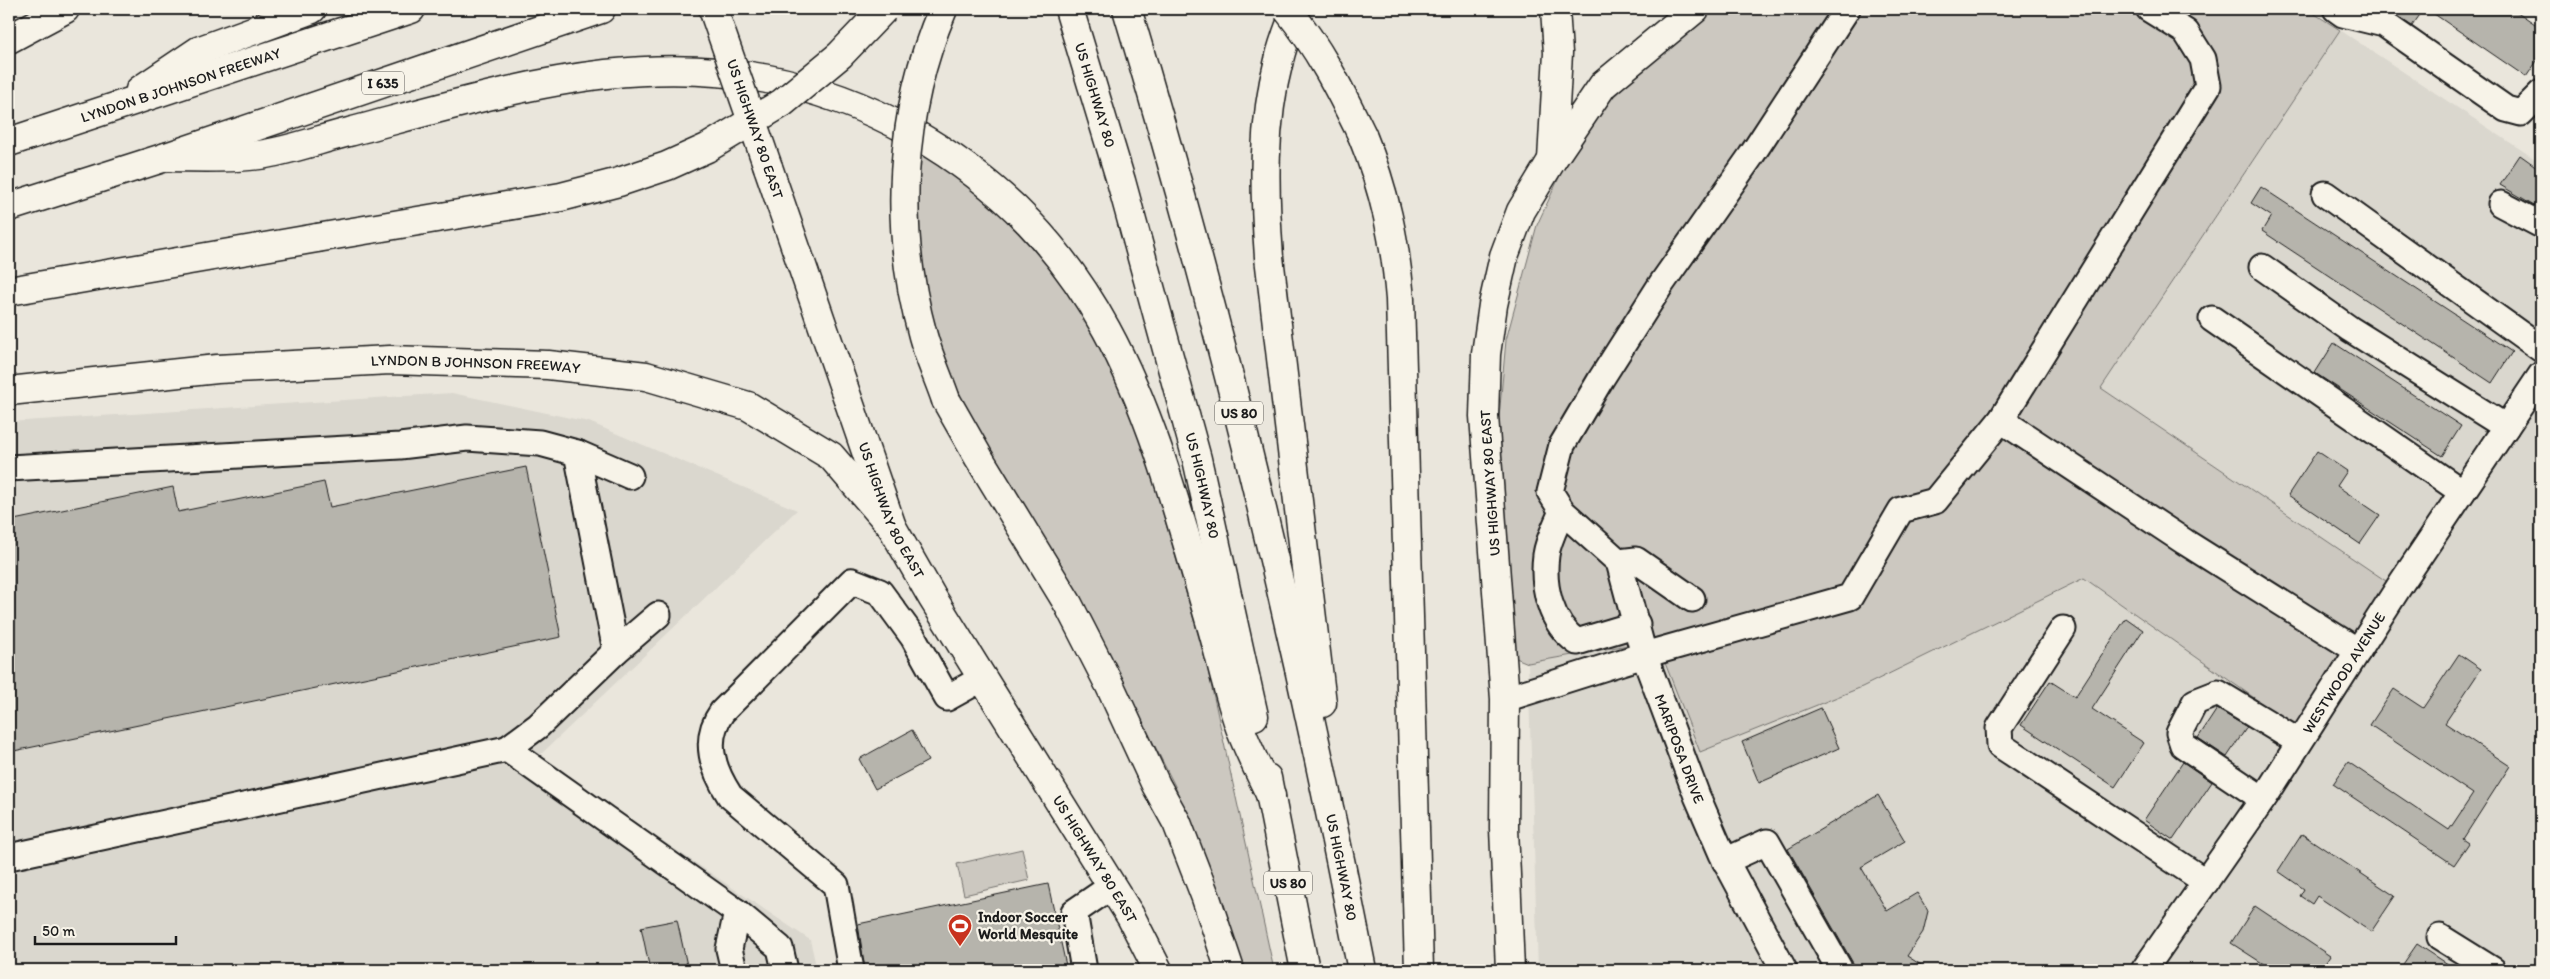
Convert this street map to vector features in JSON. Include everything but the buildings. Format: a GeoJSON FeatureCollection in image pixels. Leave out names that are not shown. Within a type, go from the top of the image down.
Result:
{"type":"FeatureCollection","features":[{"type":"Feature","properties":{"kind":"main road"},"geometry":{"type":"LineString","coordinates":[[9,39],[65,9]]}},
{"type":"Feature","properties":{"kind":"main road"},"geometry":{"type":"LineString","coordinates":[[111,110],[198,51],[312,9]]}},
{"type":"Feature","properties":{"kind":"main road","name":"LYNDON B JOHNSON FREEWAY"},"geometry":{"type":"LineString","coordinates":[[9,142],[111,110],[411,9]]}},
{"type":"Feature","properties":{"kind":"main road","name":"I 635"},"geometry":{"type":"LineString","coordinates":[[9,207],[166,157],[601,9]]}},
{"type":"Feature","properties":{"kind":"main road","name":"US HIGHWAY 80 EAST"},"geometry":{"type":"LineString","coordinates":[[713,9],[892,527],[1131,917],[1158,970]]}},
{"type":"Feature","properties":{"kind":"main road"},"geometry":{"type":"LineString","coordinates":[[9,291],[561,197],[619,182],[668,166],[707,148],[782,103],[840,55],[884,9]]}},
{"type":"Feature","properties":{"kind":"main road"},"geometry":{"type":"LineString","coordinates":[[943,9],[915,91],[904,183],[907,260],[923,336],[946,400],[1068,604],[1118,700],[1156,785],[1177,823],[1192,859],[1230,970]]}},
{"type":"Feature","properties":{"kind":"main road","name":"US HIGHWAY 80"},"geometry":{"type":"LineString","coordinates":[[1069,9],[1121,181],[1197,460],[1271,796],[1305,970]]}},
{"type":"Feature","properties":{"kind":"main road","name":"US HIGHWAY 80"},"geometry":{"type":"LineString","coordinates":[[1127,9],[1172,160],[1243,428],[1333,821],[1362,970]]}},
{"type":"Feature","properties":{"kind":"main road"},"geometry":{"type":"LineString","coordinates":[[1287,9],[1311,38],[1342,93],[1362,135],[1378,176],[1396,251],[1400,299],[1419,970]]}},
{"type":"Feature","properties":{"kind":"main road"},"geometry":{"type":"LineString","coordinates":[[1296,9],[1279,59],[1270,104],[1265,151],[1264,200],[1269,257],[1307,568],[1333,821]]}},
{"type":"Feature","properties":{"kind":"main road","name":"US HIGHWAY 80 EAST"},"geometry":{"type":"LineString","coordinates":[[1510,970],[1504,828],[1505,699],[1484,416],[1486,354],[1493,306],[1504,256],[1521,211],[1552,160],[1558,53],[1555,9]]}},
{"type":"Feature","properties":{"kind":"main road"},"geometry":{"type":"LineString","coordinates":[[1552,160],[1603,86],[1694,9]]}},
{"type":"Feature","properties":{"kind":"main road"},"geometry":{"type":"LineString","coordinates":[[166,157],[258,155],[530,87],[599,75],[675,70],[712,70],[742,74],[798,86],[869,111],[939,148],[991,187],[1043,237],[1081,285],[1112,337],[1135,387],[1151,430],[1186,540],[1242,733],[1271,796]]}},
{"type":"Feature","properties":{"kind":"main road","name":"LYNDON B JOHNSON FREEWAY"},"geometry":{"type":"LineString","coordinates":[[9,391],[217,369],[390,360],[548,364],[646,376],[748,406],[831,456],[892,527]]}},
{"type":"Feature","properties":{"kind":"main road"},"geometry":{"type":"LineString","coordinates":[[1156,785],[1166,828],[1213,970]]}},
{"type":"Feature","properties":{"kind":"street"},"geometry":{"type":"LineString","coordinates":[[1692,599],[1636,560],[1619,562],[1562,511],[1550,492],[1562,446],[1662,283],[1751,156],[1847,9]]}},
{"type":"Feature","properties":{"kind":"street"},"geometry":{"type":"LineString","coordinates":[[1505,699],[1644,655],[1850,597],[1902,510],[1935,501],[2001,420],[2208,86],[2203,60],[2186,32],[2149,9]]}},
{"type":"Feature","properties":{"kind":"street"},"geometry":{"type":"LineString","coordinates":[[2336,9],[2344,14],[2384,24],[2506,108],[2521,113],[2541,93]]}},
{"type":"Feature","properties":{"kind":"street"},"geometry":{"type":"LineString","coordinates":[[2325,194],[2541,349]]}},
{"type":"Feature","properties":{"kind":"street"},"geometry":{"type":"LineString","coordinates":[[2501,204],[2541,225]]}},
{"type":"Feature","properties":{"kind":"street"},"geometry":{"type":"LineString","coordinates":[[2262,267],[2350,329],[2506,427]]}},
{"type":"Feature","properties":{"kind":"street"},"geometry":{"type":"LineString","coordinates":[[2212,319],[2462,492]]}},
{"type":"Feature","properties":{"kind":"street","name":"WESTWOOD AVENUE"},"geometry":{"type":"LineString","coordinates":[[2144,970],[2263,799],[2358,650],[2541,375]]}},
{"type":"Feature","properties":{"kind":"street"},"geometry":{"type":"LineString","coordinates":[[2001,420],[2184,542],[2358,650]]}},
{"type":"Feature","properties":{"kind":"street"},"geometry":{"type":"LineString","coordinates":[[9,468],[400,446],[467,438],[540,443],[577,453],[630,476]]}},
{"type":"Feature","properties":{"kind":"street"},"geometry":{"type":"LineString","coordinates":[[577,453],[616,651]]}},
{"type":"Feature","properties":{"kind":"street"},"geometry":{"type":"LineString","coordinates":[[1562,511],[1546,554],[1547,597],[1566,634],[1577,642],[1637,624]]}},
{"type":"Feature","properties":{"kind":"street","name":"MARIPOSA DRIVE"},"geometry":{"type":"LineString","coordinates":[[1619,562],[1644,655],[1693,787],[1725,861],[1784,970]]}},
{"type":"Feature","properties":{"kind":"street"},"geometry":{"type":"LineString","coordinates":[[850,970],[836,886],[730,796],[718,778],[711,755],[711,737],[716,721],[852,581],[880,592],[913,637],[947,698],[983,678]]}},
{"type":"Feature","properties":{"kind":"street"},"geometry":{"type":"LineString","coordinates":[[9,857],[507,749],[538,726],[616,651],[658,616]]}},
{"type":"Feature","properties":{"kind":"street"},"geometry":{"type":"LineString","coordinates":[[2063,629],[1999,728],[2000,745],[2206,882]]}},
{"type":"Feature","properties":{"kind":"street"},"geometry":{"type":"LineString","coordinates":[[2263,799],[2183,745],[2180,733],[2195,702],[2218,693],[2299,742]]}},
{"type":"Feature","properties":{"kind":"street"},"geometry":{"type":"LineString","coordinates":[[507,749],[737,912],[780,948],[785,970]]}},
{"type":"Feature","properties":{"kind":"street"},"geometry":{"type":"LineString","coordinates":[[1725,861],[1766,842],[1840,970]]}},
{"type":"Feature","properties":{"kind":"street"},"geometry":{"type":"LineString","coordinates":[[1084,970],[1074,912],[1112,886]]}},
{"type":"Feature","properties":{"kind":"street"},"geometry":{"type":"LineString","coordinates":[[734,970],[729,949],[737,912]]}},
{"type":"Feature","properties":{"kind":"street"},"geometry":{"type":"LineString","coordinates":[[2440,937],[2493,970]]}},
{"type":"Feature","properties":{"kind":"shaded area"},"geometry":{"type":"Polygon","coordinates":[[[1709,9],[2307,9],[2340,30],[2101,388],[2389,583],[2294,726],[2084,578],[1862,687],[1700,752],[1656,640],[1528,663],[1516,658],[1499,418],[1506,340],[1537,225],[1570,154],[1609,101],[1692,21],[1709,9]]]}},
{"type":"Feature","properties":{"kind":"shaded area"},"geometry":{"type":"Polygon","coordinates":[[[2340,30],[2541,163],[2541,970],[1538,970],[1528,663],[1656,640],[1700,751],[1862,687],[2084,578],[2294,726],[2389,583],[2101,388],[2340,30]]]}},
{"type":"Feature","properties":{"kind":"shaded area"},"geometry":{"type":"Polygon","coordinates":[[[919,151],[972,184],[1037,248],[1082,308],[1109,363],[1148,461],[1207,666],[1274,970],[1242,970],[1175,786],[1109,655],[961,406],[941,356],[918,255],[916,200],[919,151]]]}},
{"type":"Feature","properties":{"kind":"shaded area"},"geometry":{"type":"Polygon","coordinates":[[[452,393],[589,422],[797,510],[538,757],[810,940],[817,970],[9,970],[9,422],[452,393]]]}},
{"type":"Feature","properties":{"kind":"shaded area"},"geometry":{"type":"Polygon","coordinates":[[[1022,849],[1029,880],[964,895],[957,864],[1022,849]]]}},
{"type":"Feature","properties":{"kind":"place","name":"Indoor Soccer World Mesquite"},"geometry":{"type":"Point","coordinates":[960,947]}}]}
